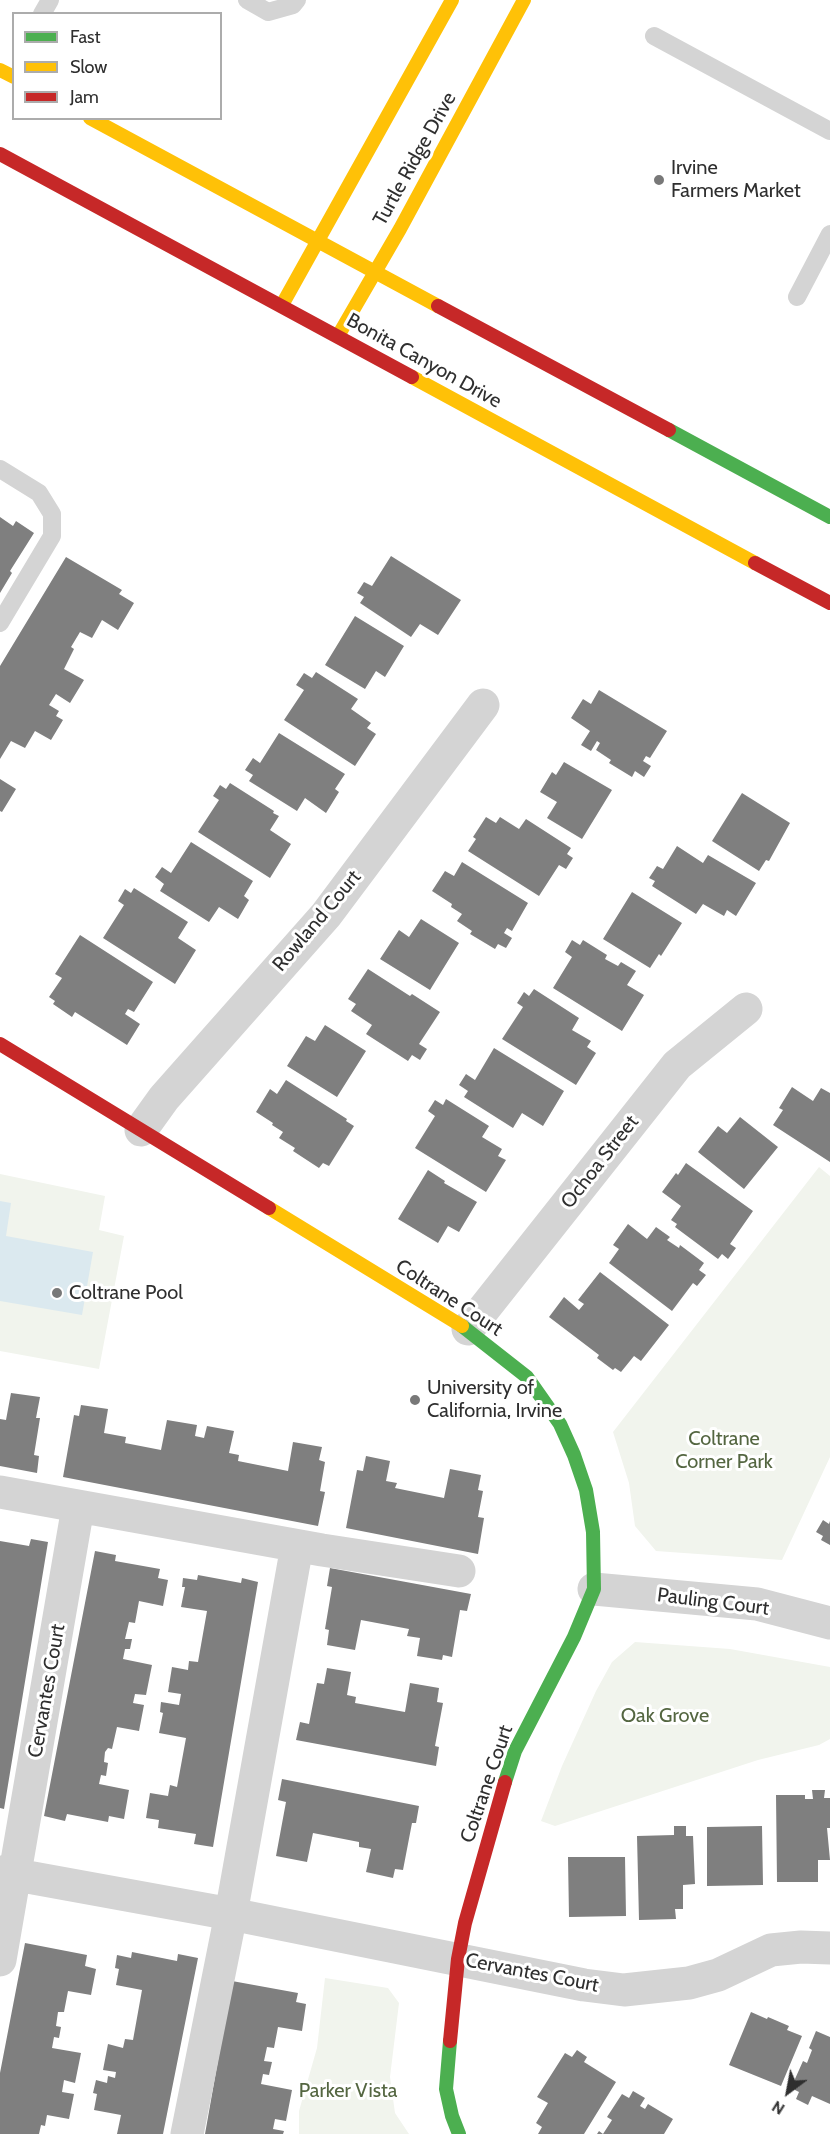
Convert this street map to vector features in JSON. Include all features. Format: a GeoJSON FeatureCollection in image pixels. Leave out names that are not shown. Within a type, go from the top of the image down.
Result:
{"type":"FeatureCollection","features":[{"type":"Feature","properties":{"kind":"street"},"geometry":{"type":"LineString","coordinates":[[282,305],[452,0]]}},
{"type":"Feature","properties":{"kind":"street","name":"Turtle Ridge Drive"},"geometry":{"type":"LineString","coordinates":[[338,336],[524,0]]}},
{"type":"Feature","properties":{"kind":"street"},"geometry":{"type":"LineString","coordinates":[[94,120],[830,517]]}},
{"type":"Feature","properties":{"kind":"street","name":"Bonita Canyon Drive"},"geometry":{"type":"LineString","coordinates":[[0,154],[830,603]]}},
{"type":"Feature","properties":{"kind":"street","name":"Rowland Court"},"geometry":{"type":"LineString","coordinates":[[141,1130],[164,1098],[326,915],[483,705]]}},
{"type":"Feature","properties":{"kind":"street","name":"Ochoa Street"},"geometry":{"type":"LineString","coordinates":[[468,1329],[677,1065],[746,1010]]}},
{"type":"Feature","properties":{"kind":"street","name":"Coltrane Court"},"geometry":{"type":"LineString","coordinates":[[0,1044],[468,1329],[527,1377],[560,1424],[586,1490],[593,1532],[594,1589],[574,1637],[515,1751],[493,1820],[465,1923],[458,1959],[446,2089],[459,2134]]}},
{"type":"Feature","properties":{"kind":"street"},"geometry":{"type":"LineString","coordinates":[[0,1492],[297,1546],[459,1571]]}},
{"type":"Feature","properties":{"kind":"street","name":"Cervantes Court"},"geometry":{"type":"LineString","coordinates":[[0,1960],[8,1874],[78,1507]]}},
{"type":"Feature","properties":{"kind":"street"},"geometry":{"type":"LineString","coordinates":[[187,2134],[231,1914],[297,1546]]}},
{"type":"Feature","properties":{"kind":"street","name":"Pauling Court"},"geometry":{"type":"LineString","coordinates":[[594,1589],[757,1604],[830,1623]]}},
{"type":"Feature","properties":{"kind":"street","name":"Cervantes Court"},"geometry":{"type":"LineString","coordinates":[[8,1874],[231,1914],[584,1985],[624,1990],[688,1983],[726,1971],[771,1950],[801,1947],[830,1948]]}},
{"type":"Feature","properties":{"kind":"lane"},"geometry":{"type":"LineString","coordinates":[[247,0],[267,12],[293,5],[297,0]]}},
{"type":"Feature","properties":{"kind":"lane"},"geometry":{"type":"LineString","coordinates":[[654,36],[830,131]]}},
{"type":"Feature","properties":{"kind":"lane"},"geometry":{"type":"LineString","coordinates":[[797,297],[830,234]]}},
{"type":"Feature","properties":{"kind":"lane"},"geometry":{"type":"LineString","coordinates":[[0,469],[39,493],[52,514],[52,536],[0,623]]}},
{"type":"Feature","properties":{"kind":"green space","name":"Coltrane Corner Park"},"geometry":{"type":"Polygon","coordinates":[[[819,1167],[830,1176],[830,1457],[782,1560],[656,1551],[635,1526],[629,1483],[613,1432],[819,1167]]]}},
{"type":"Feature","properties":{"kind":"green space","name":"Coltrane Pool"},"geometry":{"type":"Polygon","coordinates":[[[0,1174],[105,1196],[99,1230],[124,1236],[99,1369],[0,1351],[0,1174]]]}},
{"type":"Feature","properties":{"kind":"green space","name":"Oak Grove"},"geometry":{"type":"Polygon","coordinates":[[[635,1642],[730,1649],[830,1667],[830,1739],[819,1745],[758,1760],[555,1826],[541,1821],[562,1766],[596,1691],[612,1662],[635,1642]]]}},
{"type":"Feature","properties":{"kind":"green space","name":"Parker Vista"},"geometry":{"type":"Polygon","coordinates":[[[325,1978],[388,1988],[399,2003],[390,2077],[395,2113],[409,2134],[299,2134],[299,2111],[317,2048],[325,1978]]]}},
{"type":"Feature","properties":{"kind":"shaded area","name":"Coltrane Pool"},"geometry":{"type":"Polygon","coordinates":[[[0,1201],[11,1203],[6,1236],[93,1252],[82,1315],[0,1301],[0,1201]]]}},
{"type":"Feature","properties":{"kind":"building"},"geometry":{"type":"Polygon","coordinates":[[[0,517],[13,526],[16,521],[34,533],[10,571],[12,573],[0,593],[0,517]]]}},
{"type":"Feature","properties":{"kind":"building"},"geometry":{"type":"Polygon","coordinates":[[[391,556],[461,600],[438,635],[420,624],[411,637],[360,603],[364,597],[357,593],[364,582],[372,586],[391,556]]]}},
{"type":"Feature","properties":{"kind":"building"},"geometry":{"type":"Polygon","coordinates":[[[66,557],[122,590],[119,594],[134,603],[118,630],[102,620],[92,638],[80,632],[71,647],[74,649],[64,669],[84,680],[70,703],[56,694],[49,705],[59,711],[56,716],[63,720],[51,740],[35,731],[25,748],[11,741],[0,759],[0,666],[66,557]]]}},
{"type":"Feature","properties":{"kind":"building"},"geometry":{"type":"Polygon","coordinates":[[[355,616],[404,646],[385,677],[376,671],[365,689],[325,665],[355,616]]]}},
{"type":"Feature","properties":{"kind":"building"},"geometry":{"type":"Polygon","coordinates":[[[316,672],[358,699],[351,709],[371,723],[367,728],[376,734],[355,766],[284,720],[304,690],[296,685],[304,673],[312,678],[316,672]]]}},
{"type":"Feature","properties":{"kind":"building"},"geometry":{"type":"Polygon","coordinates":[[[599,690],[667,731],[650,758],[646,756],[643,761],[651,766],[644,777],[635,771],[632,777],[609,763],[611,760],[596,750],[600,743],[597,741],[591,751],[581,745],[590,731],[571,718],[583,699],[591,704],[599,690]]]}},
{"type":"Feature","properties":{"kind":"building"},"geometry":{"type":"Polygon","coordinates":[[[279,733],[345,774],[335,789],[339,792],[326,813],[305,798],[297,811],[249,781],[253,775],[245,770],[253,758],[260,763],[279,733]]]}},
{"type":"Feature","properties":{"kind":"building"},"geometry":{"type":"Polygon","coordinates":[[[564,762],[612,790],[582,839],[547,818],[557,802],[540,792],[552,772],[556,775],[564,762]]]}},
{"type":"Feature","properties":{"kind":"building"},"geometry":{"type":"Polygon","coordinates":[[[0,779],[16,789],[2,812],[0,811],[0,779]]]}},
{"type":"Feature","properties":{"kind":"building"},"geometry":{"type":"Polygon","coordinates":[[[230,783],[279,816],[270,830],[291,844],[270,878],[198,832],[219,800],[213,796],[220,785],[226,789],[230,783]]]}},
{"type":"Feature","properties":{"kind":"building"},"geometry":{"type":"Polygon","coordinates":[[[742,793],[790,823],[769,861],[766,860],[759,871],[712,841],[742,793]]]}},
{"type":"Feature","properties":{"kind":"building"},"geometry":{"type":"Polygon","coordinates":[[[486,817],[496,823],[500,817],[519,829],[526,819],[571,848],[567,854],[573,858],[566,869],[559,865],[539,896],[468,851],[476,839],[473,837],[486,817]]]}},
{"type":"Feature","properties":{"kind":"building"},"geometry":{"type":"Polygon","coordinates":[[[191,842],[253,881],[244,896],[249,900],[238,919],[219,907],[209,922],[160,891],[164,884],[155,877],[162,867],[171,873],[191,842]]]}},
{"type":"Feature","properties":{"kind":"building"},"geometry":{"type":"Polygon","coordinates":[[[677,846],[703,863],[708,855],[756,883],[736,916],[727,910],[724,916],[703,904],[696,914],[652,886],[655,881],[649,878],[657,866],[663,869],[677,846]]]}},
{"type":"Feature","properties":{"kind":"building"},"geometry":{"type":"Polygon","coordinates":[[[462,862],[528,903],[512,931],[507,928],[504,933],[512,938],[506,948],[498,944],[495,949],[470,934],[472,931],[457,921],[462,914],[451,907],[452,904],[432,891],[445,871],[454,876],[462,862]]]}},
{"type":"Feature","properties":{"kind":"building"},"geometry":{"type":"Polygon","coordinates":[[[134,888],[188,922],[178,938],[196,950],[175,984],[103,938],[124,905],[118,901],[125,889],[131,893],[134,888]]]}},
{"type":"Feature","properties":{"kind":"building"},"geometry":{"type":"Polygon","coordinates":[[[632,892],[682,923],[661,956],[659,954],[650,968],[603,939],[632,892]]]}},
{"type":"Feature","properties":{"kind":"building"},"geometry":{"type":"Polygon","coordinates":[[[421,919],[459,943],[430,990],[380,959],[399,930],[409,937],[421,919]]]}},
{"type":"Feature","properties":{"kind":"building"},"geometry":{"type":"Polygon","coordinates":[[[80,935],[153,982],[134,1012],[128,1009],[125,1014],[140,1024],[127,1045],[75,1012],[72,1017],[53,1004],[55,1001],[49,997],[62,978],[55,974],[80,935]]]}},
{"type":"Feature","properties":{"kind":"building"},"geometry":{"type":"Polygon","coordinates":[[[572,940],[580,945],[583,940],[607,955],[605,959],[618,966],[621,962],[636,971],[627,985],[644,995],[622,1031],[553,988],[572,957],[565,952],[572,940]]]}},
{"type":"Feature","properties":{"kind":"building"},"geometry":{"type":"Polygon","coordinates":[[[368,969],[440,1012],[419,1044],[427,1049],[420,1060],[412,1055],[408,1061],[366,1034],[372,1025],[351,1011],[356,1004],[348,999],[368,969]]]}},
{"type":"Feature","properties":{"kind":"building"},"geometry":{"type":"Polygon","coordinates":[[[534,989],[579,1018],[572,1030],[591,1041],[587,1047],[596,1053],[576,1085],[502,1039],[523,1007],[517,1003],[524,992],[529,996],[534,989]]]}},
{"type":"Feature","properties":{"kind":"building"},"geometry":{"type":"Polygon","coordinates":[[[325,1025],[366,1051],[337,1097],[287,1066],[306,1036],[315,1041],[325,1025]]]}},
{"type":"Feature","properties":{"kind":"building"},"geometry":{"type":"Polygon","coordinates":[[[494,1048],[564,1091],[543,1126],[522,1113],[513,1128],[464,1097],[468,1091],[459,1085],[466,1074],[475,1080],[494,1048]]]}},
{"type":"Feature","properties":{"kind":"building"},"geometry":{"type":"Polygon","coordinates":[[[286,1080],[347,1119],[346,1121],[354,1126],[329,1166],[323,1163],[319,1168],[293,1151],[295,1148],[279,1138],[283,1132],[256,1112],[270,1089],[277,1094],[286,1080]]]}},
{"type":"Feature","properties":{"kind":"building"},"geometry":{"type":"Polygon","coordinates":[[[792,1087],[813,1101],[821,1088],[830,1093],[830,1162],[773,1125],[783,1110],[779,1108],[792,1087]]]}},
{"type":"Feature","properties":{"kind":"building"},"geometry":{"type":"Polygon","coordinates":[[[446,1099],[489,1126],[482,1137],[502,1149],[498,1156],[506,1160],[486,1192],[415,1148],[435,1116],[428,1111],[435,1100],[443,1105],[446,1099]]]}},
{"type":"Feature","properties":{"kind":"building"},"geometry":{"type":"Polygon","coordinates":[[[740,1117],[778,1147],[744,1189],[698,1152],[718,1126],[727,1133],[740,1117]]]}},
{"type":"Feature","properties":{"kind":"building"},"geometry":{"type":"Polygon","coordinates":[[[686,1163],[753,1211],[730,1244],[736,1248],[728,1259],[722,1254],[718,1259],[675,1227],[677,1224],[671,1220],[681,1206],[662,1192],[686,1163]]]}},
{"type":"Feature","properties":{"kind":"building"},"geometry":{"type":"Polygon","coordinates":[[[428,1170],[445,1181],[444,1183],[477,1202],[459,1232],[448,1226],[438,1243],[398,1219],[428,1170]]]}},
{"type":"Feature","properties":{"kind":"building"},"geometry":{"type":"Polygon","coordinates":[[[628,1224],[647,1239],[656,1227],[670,1237],[667,1240],[679,1248],[680,1245],[704,1263],[699,1270],[706,1275],[697,1286],[693,1283],[672,1311],[609,1263],[619,1249],[613,1245],[628,1224]]]}},
{"type":"Feature","properties":{"kind":"building"},"geometry":{"type":"Polygon","coordinates":[[[600,1272],[669,1325],[641,1361],[634,1356],[621,1372],[615,1368],[613,1370],[597,1358],[599,1355],[549,1317],[564,1297],[579,1310],[584,1304],[578,1300],[600,1272]]]}},
{"type":"Feature","properties":{"kind":"building"},"geometry":{"type":"Polygon","coordinates":[[[11,1393],[40,1397],[36,1418],[40,1418],[34,1455],[39,1456],[37,1473],[0,1466],[0,1419],[6,1420],[11,1393]]]}},
{"type":"Feature","properties":{"kind":"building"},"geometry":{"type":"Polygon","coordinates":[[[81,1405],[108,1409],[104,1433],[126,1437],[125,1443],[161,1450],[167,1420],[197,1425],[195,1436],[204,1438],[207,1426],[234,1431],[229,1453],[239,1455],[238,1461],[288,1471],[293,1442],[322,1447],[319,1460],[325,1462],[320,1491],[325,1492],[318,1526],[63,1477],[74,1415],[79,1416],[81,1405]]]}},
{"type":"Feature","properties":{"kind":"building"},"geometry":{"type":"Polygon","coordinates":[[[366,1456],[390,1461],[386,1481],[397,1483],[395,1488],[444,1498],[450,1469],[481,1475],[478,1490],[483,1491],[478,1517],[484,1518],[478,1554],[346,1528],[357,1470],[363,1471],[366,1456]]]}},
{"type":"Feature","properties":{"kind":"building"},"geometry":{"type":"Polygon","coordinates":[[[823,1520],[829,1524],[830,1521],[830,1545],[821,1540],[823,1536],[816,1532],[823,1520]]]}},
{"type":"Feature","properties":{"kind":"building"},"geometry":{"type":"Polygon","coordinates":[[[31,1539],[48,1542],[4,1809],[0,1808],[0,1541],[29,1546],[31,1539]]]}},
{"type":"Feature","properties":{"kind":"building"},"geometry":{"type":"Polygon","coordinates":[[[95,1551],[116,1555],[115,1561],[160,1569],[158,1578],[168,1580],[163,1606],[139,1601],[135,1623],[129,1622],[125,1639],[132,1639],[130,1649],[125,1649],[123,1659],[152,1665],[146,1695],[135,1694],[133,1703],[144,1705],[139,1731],[117,1727],[112,1749],[108,1748],[105,1752],[104,1762],[108,1763],[106,1776],[101,1775],[99,1784],[129,1790],[124,1819],[109,1816],[108,1822],[67,1814],[65,1821],[44,1816],[95,1551]]]}},
{"type":"Feature","properties":{"kind":"building"},"geometry":{"type":"Polygon","coordinates":[[[330,1568],[471,1594],[467,1611],[460,1610],[452,1657],[443,1655],[442,1660],[417,1656],[420,1638],[407,1636],[409,1629],[361,1620],[355,1650],[327,1645],[329,1630],[325,1629],[332,1587],[327,1586],[330,1568]]]}},
{"type":"Feature","properties":{"kind":"building"},"geometry":{"type":"Polygon","coordinates":[[[198,1575],[241,1583],[242,1578],[258,1582],[213,1847],[194,1844],[196,1834],[158,1828],[159,1820],[146,1818],[150,1793],[168,1796],[170,1785],[177,1787],[186,1738],[159,1733],[163,1713],[160,1712],[161,1702],[179,1705],[181,1694],[168,1692],[172,1667],[188,1670],[189,1661],[198,1662],[207,1611],[181,1607],[185,1587],[182,1587],[183,1578],[197,1580],[198,1575]]]}},
{"type":"Feature","properties":{"kind":"building"},"geometry":{"type":"Polygon","coordinates":[[[327,1668],[351,1672],[347,1695],[356,1697],[355,1703],[405,1712],[410,1683],[439,1688],[437,1702],[443,1703],[435,1746],[439,1747],[436,1766],[296,1740],[300,1722],[309,1724],[317,1683],[324,1684],[327,1668]]]}},
{"type":"Feature","properties":{"kind":"building"},"geometry":{"type":"Polygon","coordinates":[[[282,1779],[419,1806],[416,1823],[412,1823],[403,1870],[395,1869],[393,1878],[366,1872],[371,1849],[359,1847],[359,1842],[313,1833],[307,1862],[276,1856],[286,1802],[278,1800],[282,1779]]]}},
{"type":"Feature","properties":{"kind":"building"},"geometry":{"type":"Polygon","coordinates":[[[812,1790],[825,1790],[824,1798],[830,1798],[830,1828],[827,1828],[830,1860],[818,1860],[818,1882],[777,1882],[776,1795],[805,1795],[805,1799],[813,1799],[812,1790]]]}},
{"type":"Feature","properties":{"kind":"building"},"geometry":{"type":"Polygon","coordinates":[[[674,1826],[686,1826],[686,1836],[693,1836],[695,1884],[683,1885],[683,1909],[675,1909],[676,1919],[639,1920],[637,1836],[674,1835],[674,1826]]]}},
{"type":"Feature","properties":{"kind":"building"},"geometry":{"type":"Polygon","coordinates":[[[762,1826],[763,1885],[707,1886],[707,1827],[762,1826]]]}},
{"type":"Feature","properties":{"kind":"building"},"geometry":{"type":"Polygon","coordinates":[[[568,1857],[625,1857],[626,1916],[569,1917],[568,1857]]]}},
{"type":"Feature","properties":{"kind":"building"},"geometry":{"type":"Polygon","coordinates":[[[25,1943],[87,1955],[85,1966],[96,1969],[91,1995],[68,1991],[64,2012],[58,2012],[56,2026],[61,2027],[59,2038],[54,2037],[52,2048],[81,2053],[75,2083],[64,2080],[62,2092],[74,2094],[69,2119],[47,2115],[45,2126],[41,2125],[39,2134],[0,2134],[0,2073],[25,1943]]]}},
{"type":"Feature","properties":{"kind":"building"},"geometry":{"type":"Polygon","coordinates":[[[132,1952],[177,1961],[178,1954],[198,1958],[163,2134],[117,2134],[121,2115],[94,2110],[97,2094],[93,2093],[96,2080],[107,2083],[108,2076],[115,2078],[116,2072],[103,2070],[108,2044],[123,2048],[125,2039],[133,2040],[142,1990],[116,1985],[119,1969],[115,1968],[117,1955],[131,1958],[132,1952]]]}},
{"type":"Feature","properties":{"kind":"building"},"geometry":{"type":"Polygon","coordinates":[[[232,1981],[298,1993],[296,2002],[306,2004],[302,2031],[278,2027],[274,2048],[267,2047],[264,2061],[272,2062],[269,2075],[263,2074],[261,2084],[292,2090],[286,2121],[275,2119],[273,2129],[284,2131],[283,2134],[205,2134],[232,1981]]]}},
{"type":"Feature","properties":{"kind":"building"},"geometry":{"type":"Polygon","coordinates":[[[751,2012],[789,2026],[787,2030],[802,2036],[781,2086],[729,2065],[751,2012]]]}},
{"type":"Feature","properties":{"kind":"building"},"geometry":{"type":"Polygon","coordinates":[[[816,2031],[830,2037],[830,2104],[812,2096],[808,2105],[796,2099],[799,2092],[791,2088],[803,2061],[807,2063],[812,2050],[809,2048],[816,2031]]]}},
{"type":"Feature","properties":{"kind":"building"},"geometry":{"type":"Polygon","coordinates":[[[577,2050],[587,2057],[584,2062],[616,2082],[584,2134],[538,2134],[542,2127],[536,2123],[548,2103],[537,2097],[565,2053],[572,2057],[577,2050]]]}},
{"type":"Feature","properties":{"kind":"building"},"geometry":{"type":"Polygon","coordinates":[[[633,2091],[645,2098],[640,2106],[645,2109],[648,2104],[673,2119],[664,2134],[603,2134],[612,2120],[607,2117],[622,2094],[629,2098],[633,2091]]]}},
{"type":"Feature","properties":{"kind":"traffic: fast"},"geometry":{"type":"LineString","coordinates":[[669,430],[830,517]]}},
{"type":"Feature","properties":{"kind":"traffic: fast"},"geometry":{"type":"LineString","coordinates":[[462,1326],[527,1377],[560,1424],[586,1490],[593,1532],[594,1589],[574,1637],[515,1751],[505,1782]]}},
{"type":"Feature","properties":{"kind":"traffic: fast"},"geometry":{"type":"LineString","coordinates":[[450,2041],[446,2089],[459,2134]]}},
{"type":"Feature","properties":{"kind":"traffic: slow"},"geometry":{"type":"LineString","coordinates":[[282,305],[452,0]]}},
{"type":"Feature","properties":{"kind":"traffic: slow"},"geometry":{"type":"LineString","coordinates":[[338,336],[400,229],[524,0]]}},
{"type":"Feature","properties":{"kind":"traffic: slow"},"geometry":{"type":"LineString","coordinates":[[0,70],[12,76]]}},
{"type":"Feature","properties":{"kind":"traffic: slow"},"geometry":{"type":"LineString","coordinates":[[94,120],[438,306]]}},
{"type":"Feature","properties":{"kind":"traffic: slow"},"geometry":{"type":"LineString","coordinates":[[412,377],[755,563]]}},
{"type":"Feature","properties":{"kind":"traffic: slow"},"geometry":{"type":"LineString","coordinates":[[269,1208],[462,1326]]}},
{"type":"Feature","properties":{"kind":"traffic: jam"},"geometry":{"type":"LineString","coordinates":[[0,154],[412,377]]}},
{"type":"Feature","properties":{"kind":"traffic: jam"},"geometry":{"type":"LineString","coordinates":[[438,306],[669,430]]}},
{"type":"Feature","properties":{"kind":"traffic: jam"},"geometry":{"type":"LineString","coordinates":[[755,563],[830,603]]}},
{"type":"Feature","properties":{"kind":"traffic: jam"},"geometry":{"type":"LineString","coordinates":[[0,1044],[269,1208]]}},
{"type":"Feature","properties":{"kind":"traffic: jam"},"geometry":{"type":"LineString","coordinates":[[450,2041],[458,1959],[465,1923],[505,1782]]}},
{"type":"Feature","properties":{"kind":"place","name":"Irvine Farmers Market"},"geometry":{"type":"Point","coordinates":[659,180]}},
{"type":"Feature","properties":{"kind":"place","name":"Coltrane Pool"},"geometry":{"type":"Point","coordinates":[57,1293]}},
{"type":"Feature","properties":{"kind":"place","name":"University of California, Irvine"},"geometry":{"type":"Point","coordinates":[415,1400]}}]}
